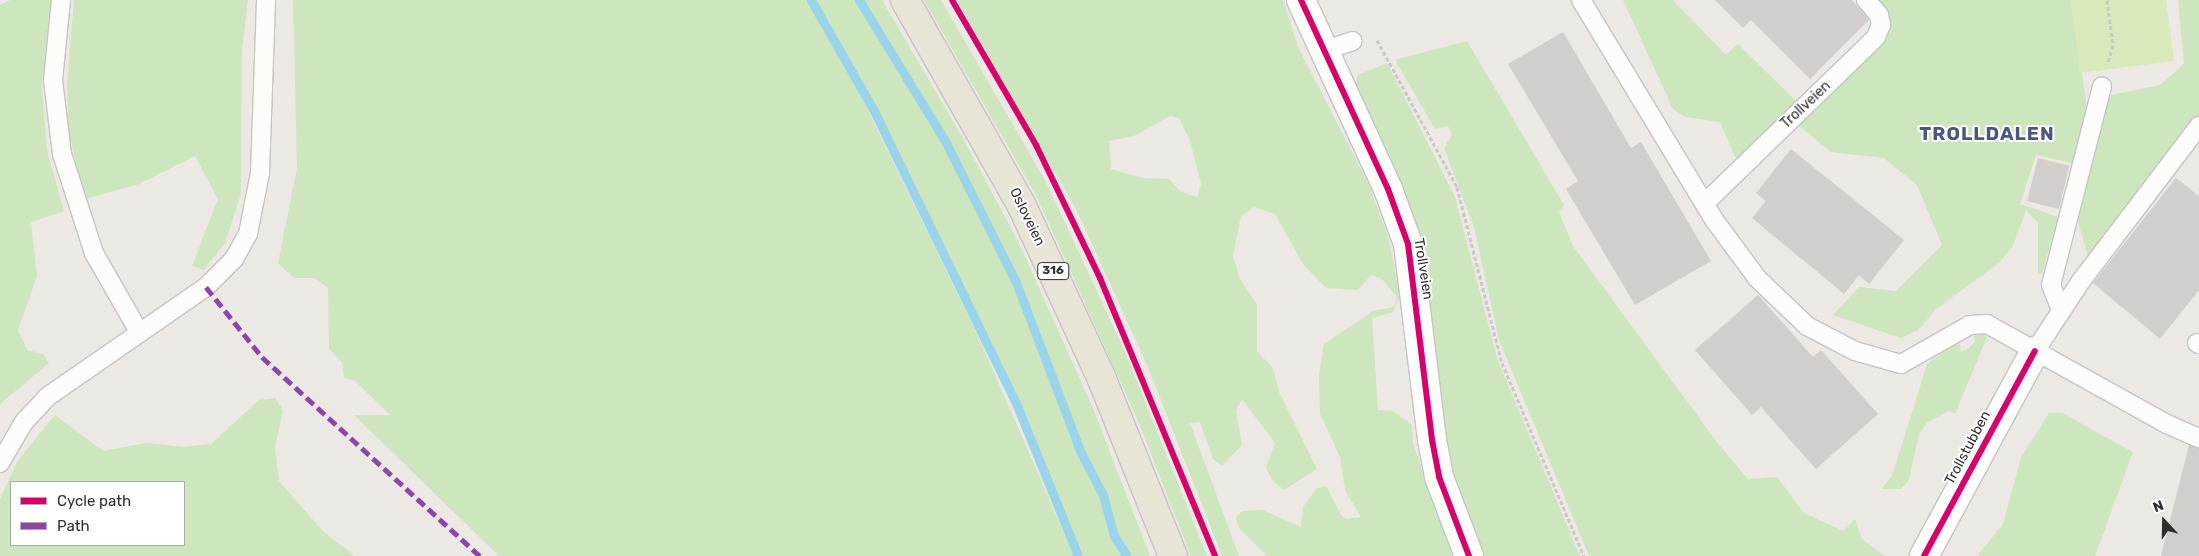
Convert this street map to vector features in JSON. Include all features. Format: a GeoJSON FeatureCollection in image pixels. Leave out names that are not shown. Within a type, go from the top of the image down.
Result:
{"type":"FeatureCollection","features":[{"type":"Feature","properties":{"kind":"main road","name":"Osloveien"},"geometry":{"type":"LineString","coordinates":[[905,0],[1022,206],[1101,377],[1173,556]]}},
{"type":"Feature","properties":{"kind":"street","name":"Trollveien"},"geometry":{"type":"LineString","coordinates":[[1300,0],[1322,51],[1388,189],[1408,244],[1432,440],[1439,477],[1469,556]]}},
{"type":"Feature","properties":{"kind":"street","name":"Trollstubben"},"geometry":{"type":"LineString","coordinates":[[1924,556],[2035,351]]}},
{"type":"Feature","properties":{"kind":"lane"},"geometry":{"type":"LineString","coordinates":[[61,0],[53,80],[62,154],[94,253],[138,330]]}},
{"type":"Feature","properties":{"kind":"lane"},"geometry":{"type":"LineString","coordinates":[[0,463],[24,422],[48,397],[138,330],[206,286],[234,258],[248,234],[260,173],[266,0]]}},
{"type":"Feature","properties":{"kind":"lane"},"geometry":{"type":"LineString","coordinates":[[1581,0],[1705,203],[1757,278],[1797,318],[1837,343],[1886,363],[1919,357],[1970,325],[1986,324],[2199,438]]}},
{"type":"Feature","properties":{"kind":"lane","name":"Trollveien"},"geometry":{"type":"LineString","coordinates":[[1705,203],[1876,37],[1881,25],[1879,14],[1866,0]]}},
{"type":"Feature","properties":{"kind":"lane"},"geometry":{"type":"LineString","coordinates":[[1322,51],[1352,41]]}},
{"type":"Feature","properties":{"kind":"lane"},"geometry":{"type":"LineString","coordinates":[[2060,310],[2051,285],[2102,86]]}},
{"type":"Feature","properties":{"kind":"lane","name":"Trollstubben"},"geometry":{"type":"LineString","coordinates":[[2035,351],[2060,310],[2199,126]]}},
{"type":"Feature","properties":{"kind":"path"},"geometry":{"type":"LineString","coordinates":[[2102,86],[2113,45],[2107,0]]}},
{"type":"Feature","properties":{"kind":"path"},"geometry":{"type":"LineString","coordinates":[[1374,36],[1457,188],[1502,363],[1584,556]]}},
{"type":"Feature","properties":{"kind":"green space"},"geometry":{"type":"Polygon","coordinates":[[[10,0],[51,0],[42,88],[47,150],[64,211],[31,222],[37,276],[18,330],[27,350],[43,354],[49,363],[0,404],[0,5],[10,0]]]}},
{"type":"Feature","properties":{"kind":"green space"},"geometry":{"type":"Polygon","coordinates":[[[74,0],[248,0],[242,50],[241,194],[225,243],[204,270],[192,266],[218,199],[195,156],[139,184],[85,199],[69,135],[67,83],[74,0]]]}},
{"type":"Feature","properties":{"kind":"green space"},"geometry":{"type":"Polygon","coordinates":[[[293,0],[807,0],[835,43],[978,336],[1074,556],[499,556],[354,415],[390,415],[354,380],[344,378],[342,362],[329,349],[328,288],[315,278],[294,278],[278,263],[297,168],[293,0]]]}},
{"type":"Feature","properties":{"kind":"green space"},"geometry":{"type":"Polygon","coordinates":[[[816,0],[882,0],[964,140],[1019,243],[1092,406],[1150,556],[1082,556],[1028,419],[965,299],[884,125],[816,0]]]}},
{"type":"Feature","properties":{"kind":"green space"},"geometry":{"type":"Polygon","coordinates":[[[924,0],[941,0],[1046,182],[1126,354],[1207,556],[1191,556],[1138,421],[1036,195],[924,0]]]}},
{"type":"Feature","properties":{"kind":"green space"},"geometry":{"type":"Polygon","coordinates":[[[957,0],[1283,0],[1298,47],[1368,183],[1388,236],[1400,295],[1393,312],[1372,318],[1378,410],[1393,411],[1412,425],[1413,443],[1452,556],[1267,556],[1239,528],[1236,517],[1242,511],[1263,510],[1301,527],[1303,507],[1316,489],[1326,486],[1341,515],[1346,519],[1361,517],[1345,490],[1340,457],[1320,414],[1319,374],[1324,344],[1373,311],[1394,307],[1397,297],[1382,279],[1371,275],[1358,290],[1326,288],[1303,264],[1275,214],[1254,207],[1241,216],[1233,255],[1239,277],[1257,305],[1257,351],[1273,368],[1279,392],[1317,469],[1284,490],[1272,480],[1266,467],[1275,443],[1242,399],[1236,410],[1242,445],[1222,466],[1213,459],[1200,422],[1190,423],[1239,556],[1222,556],[1148,367],[1077,211],[957,0]],[[1170,116],[1134,136],[1109,141],[1111,169],[1143,178],[1169,179],[1180,191],[1197,197],[1201,184],[1190,141],[1179,118],[1170,116]]]}},
{"type":"Feature","properties":{"kind":"green space"},"geometry":{"type":"Polygon","coordinates":[[[1623,0],[1673,0],[1726,55],[1738,44],[1797,102],[1736,159],[1720,122],[1685,117],[1673,109],[1623,0]]]}},
{"type":"Feature","properties":{"kind":"green space"},"geometry":{"type":"Polygon","coordinates":[[[1876,0],[2071,0],[2087,107],[2072,163],[2036,155],[2020,204],[2058,217],[2042,274],[2038,273],[2038,223],[2026,210],[2013,246],[1999,263],[1936,309],[1918,330],[1901,338],[1833,315],[1859,287],[1896,291],[1942,245],[1917,185],[1884,158],[1831,152],[1796,123],[1891,32],[1889,18],[1876,0]]]}},
{"type":"Feature","properties":{"kind":"green space"},"geometry":{"type":"Polygon","coordinates":[[[2071,0],[2166,0],[2174,61],[2080,73],[2071,0]]]}},
{"type":"Feature","properties":{"kind":"green space"},"geometry":{"type":"Polygon","coordinates":[[[2178,0],[2199,0],[2199,116],[2088,256],[2077,219],[2104,106],[2111,95],[2160,85],[2184,64],[2178,0]]]}},
{"type":"Feature","properties":{"kind":"green space"},"geometry":{"type":"Polygon","coordinates":[[[1467,41],[1564,205],[1559,212],[1573,246],[1719,445],[1748,479],[1777,477],[1804,513],[1843,531],[1855,519],[1862,539],[1885,556],[1589,556],[1499,340],[1474,227],[1444,148],[1452,135],[1448,126],[1435,129],[1395,60],[1467,41]]]}},
{"type":"Feature","properties":{"kind":"green space"},"geometry":{"type":"Polygon","coordinates":[[[1387,63],[1455,197],[1498,361],[1580,556],[1483,556],[1449,460],[1436,383],[1420,235],[1354,87],[1358,75],[1387,63]]]}},
{"type":"Feature","properties":{"kind":"green space"},"geometry":{"type":"Polygon","coordinates":[[[1982,333],[1987,337],[1955,414],[1948,411],[1927,423],[1919,434],[1909,480],[1901,489],[1881,489],[1892,476],[1927,364],[1959,340],[1961,351],[1966,350],[1975,342],[1974,334],[1982,333]]]}},
{"type":"Feature","properties":{"kind":"green space"},"geometry":{"type":"Polygon","coordinates":[[[275,398],[283,410],[275,448],[279,481],[323,531],[355,556],[0,556],[0,499],[18,460],[55,415],[103,451],[147,443],[183,447],[211,444],[259,400],[275,398]]]}},
{"type":"Feature","properties":{"kind":"green space"},"geometry":{"type":"Polygon","coordinates":[[[2049,413],[2062,413],[2133,452],[2095,556],[1977,556],[2003,524],[2021,457],[2049,413]]]}},
{"type":"Feature","properties":{"kind":"building"},"geometry":{"type":"Polygon","coordinates":[[[1715,0],[1852,0],[1869,20],[1810,79],[1751,20],[1743,28],[1715,0]]]}},
{"type":"Feature","properties":{"kind":"building"},"geometry":{"type":"Polygon","coordinates":[[[1563,32],[1631,148],[1641,142],[1711,261],[1635,305],[1566,189],[1578,181],[1508,64],[1563,32]]]}},
{"type":"Feature","properties":{"kind":"building"},"geometry":{"type":"Polygon","coordinates":[[[1791,149],[1904,240],[1869,284],[1859,275],[1844,294],[1752,218],[1766,201],[1756,193],[1791,149]]]}},
{"type":"Feature","properties":{"kind":"building"},"geometry":{"type":"Polygon","coordinates":[[[2038,158],[2069,166],[2059,209],[2027,201],[2038,158]]]}},
{"type":"Feature","properties":{"kind":"building"},"geometry":{"type":"Polygon","coordinates":[[[2176,178],[2199,196],[2199,290],[2160,339],[2093,283],[2176,178]]]}},
{"type":"Feature","properties":{"kind":"building"},"geometry":{"type":"Polygon","coordinates":[[[1758,295],[1813,357],[1821,350],[1878,414],[1816,469],[1761,407],[1752,415],[1695,350],[1758,295]]]}},
{"type":"Feature","properties":{"kind":"building"},"geometry":{"type":"Polygon","coordinates":[[[2189,445],[2199,448],[2199,556],[2161,556],[2189,445]]]}},
{"type":"Feature","properties":{"kind":"waterway"},"geometry":{"type":"LineString","coordinates":[[811,0],[874,111],[1016,403],[1078,556]]}},
{"type":"Feature","properties":{"kind":"waterway"},"geometry":{"type":"LineString","coordinates":[[859,0],[944,139],[1016,282],[1081,453],[1103,495],[1114,536],[1127,556]]}},
{"type":"Feature","properties":{"kind":"marked path"},"geometry":{"type":"LineString","coordinates":[[206,287],[262,357],[480,556]]}},
{"type":"Feature","properties":{"kind":"cycle path"},"geometry":{"type":"LineString","coordinates":[[952,0],[1036,145],[1100,278],[1215,556]]}},
{"type":"Feature","properties":{"kind":"cycle path"},"geometry":{"type":"LineString","coordinates":[[1301,0],[1388,189],[1408,244],[1432,440],[1439,477],[1469,556]]}},
{"type":"Feature","properties":{"kind":"cycle path"},"geometry":{"type":"LineString","coordinates":[[1924,556],[2035,351]]}},
{"type":"Feature","properties":{"kind":"district","name":"TROLLDALEN"},"geometry":{"type":"Point","coordinates":[1987,134]}}]}
